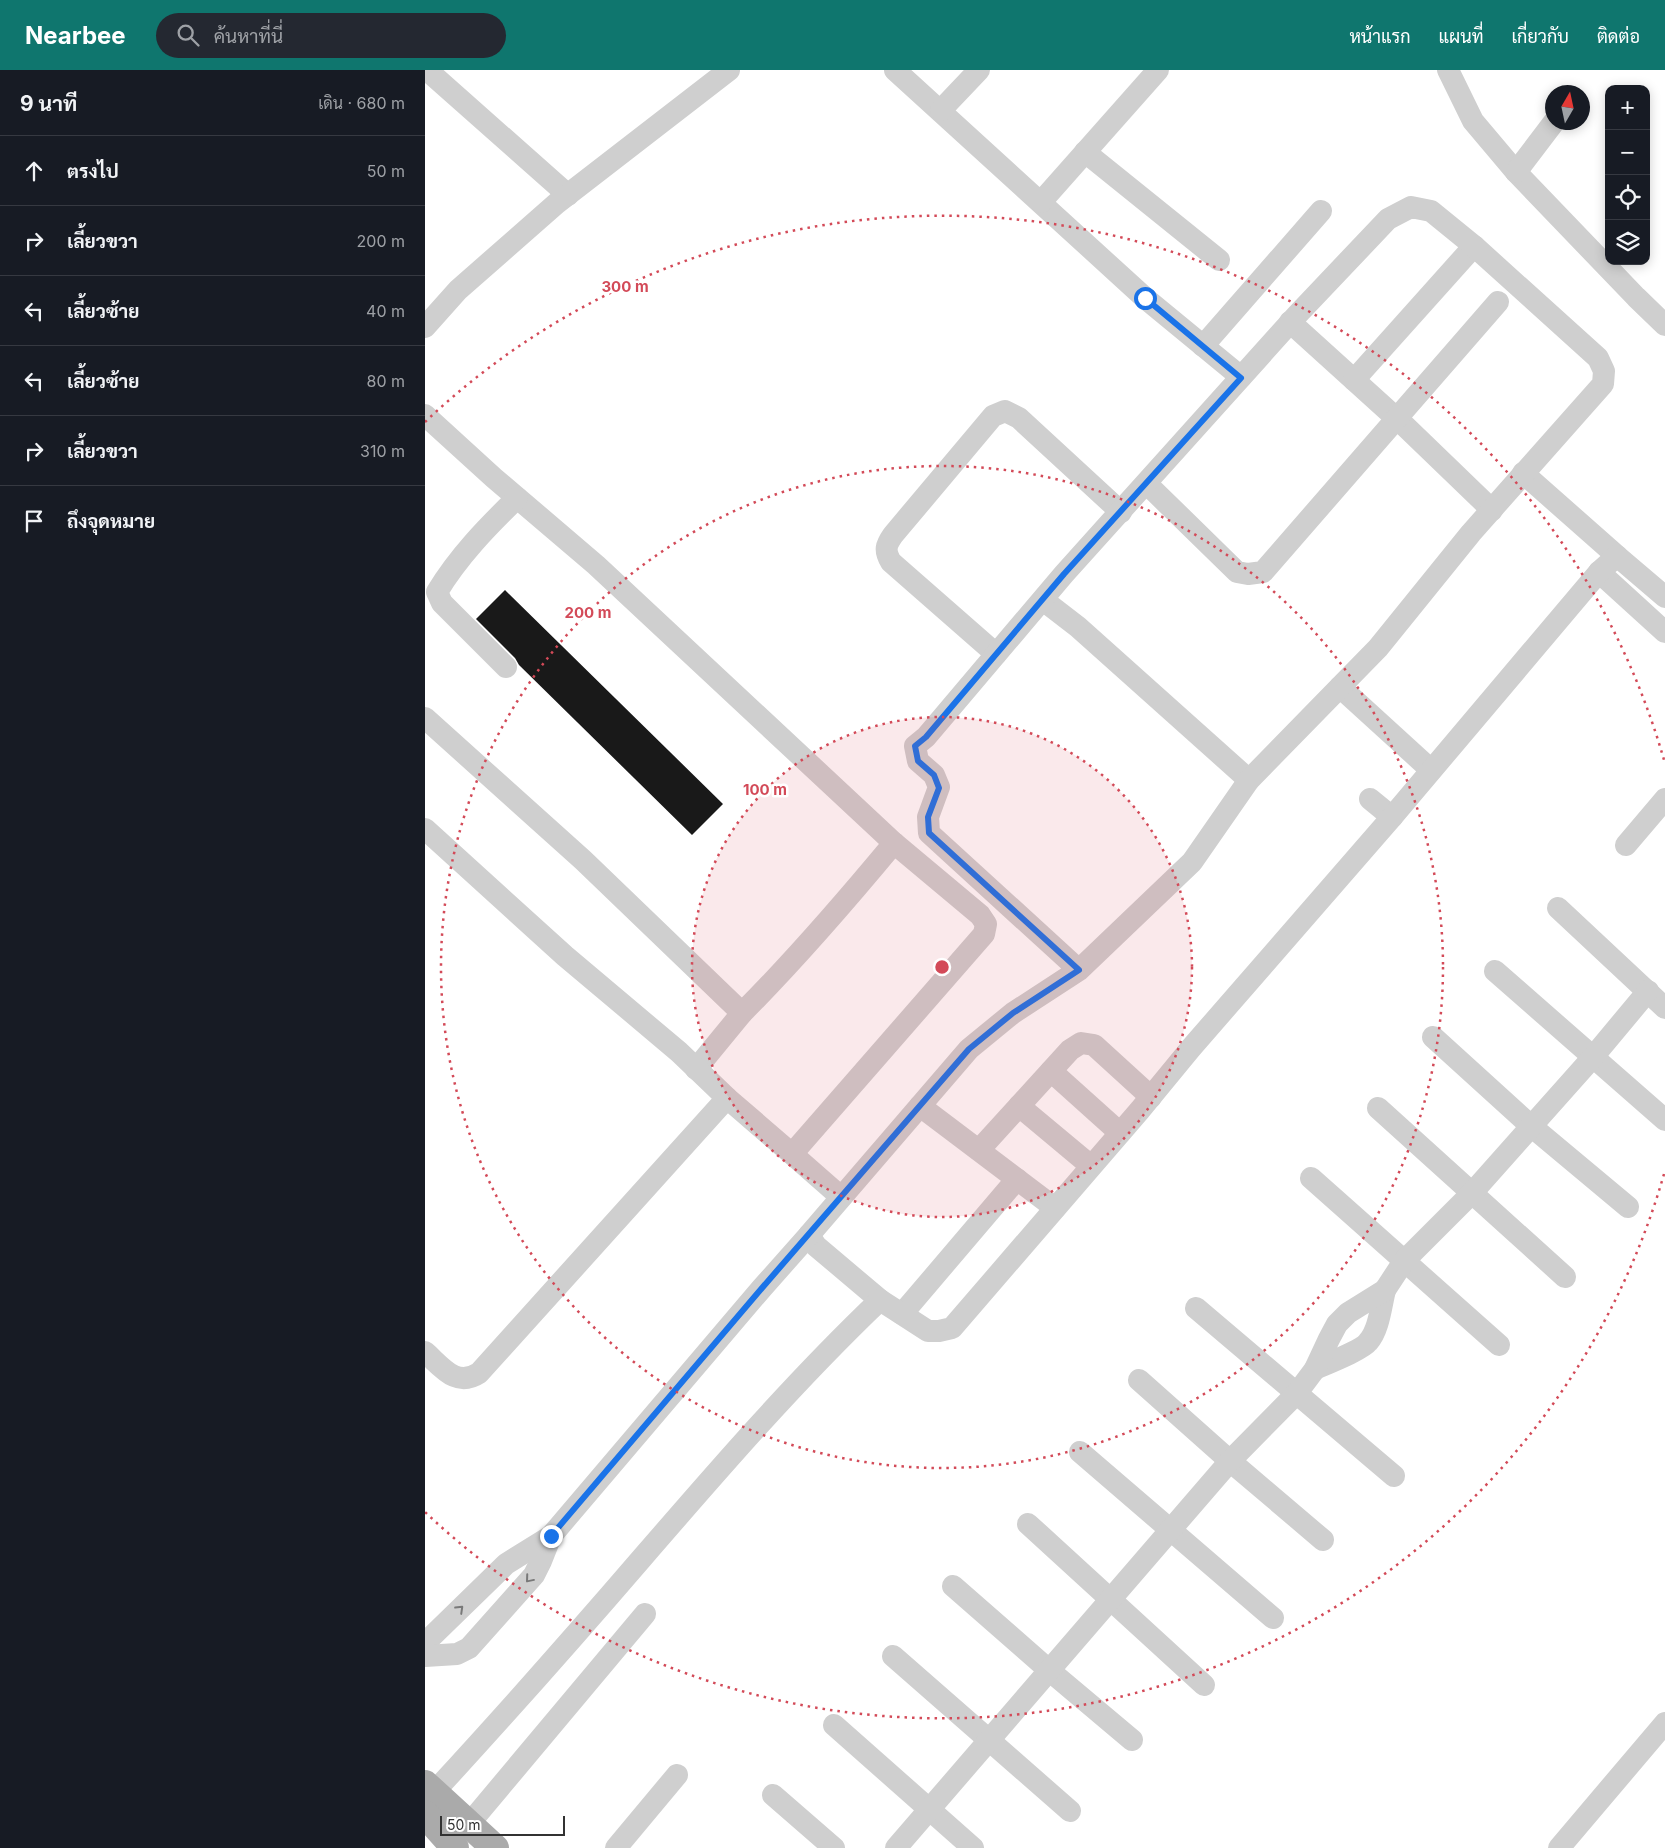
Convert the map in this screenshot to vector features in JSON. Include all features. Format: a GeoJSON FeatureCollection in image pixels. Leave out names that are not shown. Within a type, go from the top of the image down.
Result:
{"type":"FeatureCollection","features":[{"type":"Feature","properties":{"kind":"main road"},"geometry":{"type":"LineString","coordinates":[[428,1806],[469,1824],[495,1848]]}},
{"type":"Feature","properties":{"kind":"main road"},"geometry":{"type":"LineString","coordinates":[[428,1806],[455,1848]]}},
{"type":"Feature","properties":{"kind":"street"},"geometry":{"type":"LineString","coordinates":[[427,70],[568,195]]}},
{"type":"Feature","properties":{"kind":"street"},"geometry":{"type":"LineString","coordinates":[[425,326],[458,290],[568,195],[729,70]]}},
{"type":"Feature","properties":{"kind":"street"},"geometry":{"type":"LineString","coordinates":[[895,70],[1145,298],[1241,378]]}},
{"type":"Feature","properties":{"kind":"street"},"geometry":{"type":"LineString","coordinates":[[941,110],[979,70]]}},
{"type":"Feature","properties":{"kind":"street"},"geometry":{"type":"LineString","coordinates":[[1041,202],[1158,70]]}},
{"type":"Feature","properties":{"kind":"street"},"geometry":{"type":"LineString","coordinates":[[1448,70],[1473,121],[1516,172],[1665,325]]}},
{"type":"Feature","properties":{"kind":"street"},"geometry":{"type":"LineString","coordinates":[[1516,172],[1548,130]]}},
{"type":"Feature","properties":{"kind":"street"},"geometry":{"type":"LineString","coordinates":[[1085,152],[1219,260]]}},
{"type":"Feature","properties":{"kind":"street"},"geometry":{"type":"LineString","coordinates":[[425,1643],[506,1564],[551,1536],[969,1049],[1013,1013],[1079,970],[1192,862],[1249,780],[1378,648],[1523,473],[1603,384],[1604,371],[1598,358],[1474,246],[1431,210],[1411,206],[1387,219],[1290,322],[1147,484],[1064,574],[926,737],[915,746],[918,761],[934,775],[939,788],[928,817],[929,833],[1079,970]]}},
{"type":"Feature","properties":{"kind":"street"},"geometry":{"type":"LineString","coordinates":[[1203,346],[1321,210]]}},
{"type":"Feature","properties":{"kind":"street"},"geometry":{"type":"LineString","coordinates":[[1354,380],[1474,246]]}},
{"type":"Feature","properties":{"kind":"street"},"geometry":{"type":"LineString","coordinates":[[1147,484],[1237,572],[1249,574],[1263,572],[1498,302]]}},
{"type":"Feature","properties":{"kind":"street"},"geometry":{"type":"LineString","coordinates":[[1290,322],[1397,419],[1492,510]]}},
{"type":"Feature","properties":{"kind":"street"},"geometry":{"type":"LineString","coordinates":[[996,654],[891,562],[887,554],[886,545],[993,416],[1005,411],[1019,418],[1121,512]]}},
{"type":"Feature","properties":{"kind":"street"},"geometry":{"type":"LineString","coordinates":[[425,415],[603,572],[893,843],[980,915],[986,924],[983,934],[792,1154]]}},
{"type":"Feature","properties":{"kind":"street"},"geometry":{"type":"LineString","coordinates":[[1523,473],[1665,597]]}},
{"type":"Feature","properties":{"kind":"street"},"geometry":{"type":"LineString","coordinates":[[506,667],[442,603],[437,592],[447,576],[485,529],[517,498]]}},
{"type":"Feature","properties":{"kind":"street"},"geometry":{"type":"LineString","coordinates":[[809,1235],[816,1246],[880,1300],[928,1330],[939,1332],[952,1328],[1191,1048],[1392,818],[1599,572],[1617,556]]}},
{"type":"Feature","properties":{"kind":"street"},"geometry":{"type":"LineString","coordinates":[[1599,572],[1665,632]]}},
{"type":"Feature","properties":{"kind":"street"},"geometry":{"type":"LineString","coordinates":[[1043,600],[1078,627],[1249,780]]}},
{"type":"Feature","properties":{"kind":"street"},"geometry":{"type":"LineString","coordinates":[[1340,687],[1431,770]]}},
{"type":"Feature","properties":{"kind":"street"},"geometry":{"type":"LineString","coordinates":[[425,718],[583,860],[742,1013]]}},
{"type":"Feature","properties":{"kind":"street"},"geometry":{"type":"LineString","coordinates":[[1370,799],[1392,818]]}},
{"type":"Feature","properties":{"kind":"street"},"geometry":{"type":"LineString","coordinates":[[1626,845],[1665,799]]}},
{"type":"Feature","properties":{"kind":"street"},"geometry":{"type":"LineString","coordinates":[[425,829],[565,956],[696,1068],[727,1098],[841,1197]]}},
{"type":"Feature","properties":{"kind":"street"},"geometry":{"type":"LineString","coordinates":[[696,1068],[742,1013],[839,909],[893,843]]}},
{"type":"Feature","properties":{"kind":"street"},"geometry":{"type":"LineString","coordinates":[[1558,908],[1665,1008]]}},
{"type":"Feature","properties":{"kind":"street"},"geometry":{"type":"LineString","coordinates":[[1495,971],[1665,1120]]}},
{"type":"Feature","properties":{"kind":"street"},"geometry":{"type":"LineString","coordinates":[[1315,1369],[1361,1348],[1369,1342],[1375,1330],[1385,1290],[1404,1261],[1472,1193],[1593,1057],[1648,991]]}},
{"type":"Feature","properties":{"kind":"street"},"geometry":{"type":"LineString","coordinates":[[1433,1037],[1531,1126],[1628,1207]]}},
{"type":"Feature","properties":{"kind":"street"},"geometry":{"type":"LineString","coordinates":[[979,1150],[1070,1050],[1081,1042],[1094,1045],[1151,1097]]}},
{"type":"Feature","properties":{"kind":"street"},"geometry":{"type":"LineString","coordinates":[[1051,1071],[1120,1133]]}},
{"type":"Feature","properties":{"kind":"street"},"geometry":{"type":"LineString","coordinates":[[425,1352],[451,1376],[460,1379],[470,1378],[479,1372],[727,1098]]}},
{"type":"Feature","properties":{"kind":"street"},"geometry":{"type":"LineString","coordinates":[[921,1106],[1055,1208]]}},
{"type":"Feature","properties":{"kind":"street"},"geometry":{"type":"LineString","coordinates":[[1019,1106],[1091,1166]]}},
{"type":"Feature","properties":{"kind":"street"},"geometry":{"type":"LineString","coordinates":[[1378,1108],[1565,1277]]}},
{"type":"Feature","properties":{"kind":"street"},"geometry":{"type":"LineString","coordinates":[[1311,1178],[1499,1345]]}},
{"type":"Feature","properties":{"kind":"street"},"geometry":{"type":"LineString","coordinates":[[902,1314],[1017,1179]]}},
{"type":"Feature","properties":{"kind":"street"},"geometry":{"type":"LineString","coordinates":[[896,1848],[1230,1461],[1297,1393],[1315,1369],[1337,1324],[1348,1313],[1385,1290]]}},
{"type":"Feature","properties":{"kind":"street"},"geometry":{"type":"LineString","coordinates":[[428,1806],[733,1453],[880,1300]]}},
{"type":"Feature","properties":{"kind":"street"},"geometry":{"type":"LineString","coordinates":[[1196,1308],[1394,1476]]}},
{"type":"Feature","properties":{"kind":"street"},"geometry":{"type":"LineString","coordinates":[[1139,1380],[1323,1540]]}},
{"type":"Feature","properties":{"kind":"street"},"geometry":{"type":"LineString","coordinates":[[1080,1452],[1273,1618]]}},
{"type":"Feature","properties":{"kind":"street"},"geometry":{"type":"LineString","coordinates":[[1028,1524],[1204,1685]]}},
{"type":"Feature","properties":{"kind":"street"},"geometry":{"type":"LineString","coordinates":[[425,1656],[457,1654],[469,1648],[533,1575],[551,1536]]}},
{"type":"Feature","properties":{"kind":"street"},"geometry":{"type":"LineString","coordinates":[[953,1586],[1049,1671],[1132,1740]]}},
{"type":"Feature","properties":{"kind":"street"},"geometry":{"type":"LineString","coordinates":[[469,1824],[645,1614]]}},
{"type":"Feature","properties":{"kind":"street"},"geometry":{"type":"LineString","coordinates":[[893,1656],[1070,1811]]}},
{"type":"Feature","properties":{"kind":"street"},"geometry":{"type":"LineString","coordinates":[[1559,1848],[1665,1723]]}},
{"type":"Feature","properties":{"kind":"street"},"geometry":{"type":"LineString","coordinates":[[835,1725],[973,1848]]}},
{"type":"Feature","properties":{"kind":"street"},"geometry":{"type":"LineString","coordinates":[[616,1848],[677,1775]]}},
{"type":"Feature","properties":{"kind":"street"},"geometry":{"type":"LineString","coordinates":[[773,1795],[834,1848]]}},
{"type":"Feature","properties":{"kind":"building"},"geometry":{"type":"Polygon","coordinates":[[[505,590],[723,804],[692,835],[519,665],[515,658],[476,619],[505,590]]]}},
{"type":"Feature","properties":{"kind":"route"},"geometry":{"type":"LineString","coordinates":[[551,1536],[969,1049],[1013,1013],[1079,970],[929,833],[928,817],[939,788],[934,775],[918,761],[915,746],[926,737],[1064,574],[1241,378],[1145,298]]}}]}
